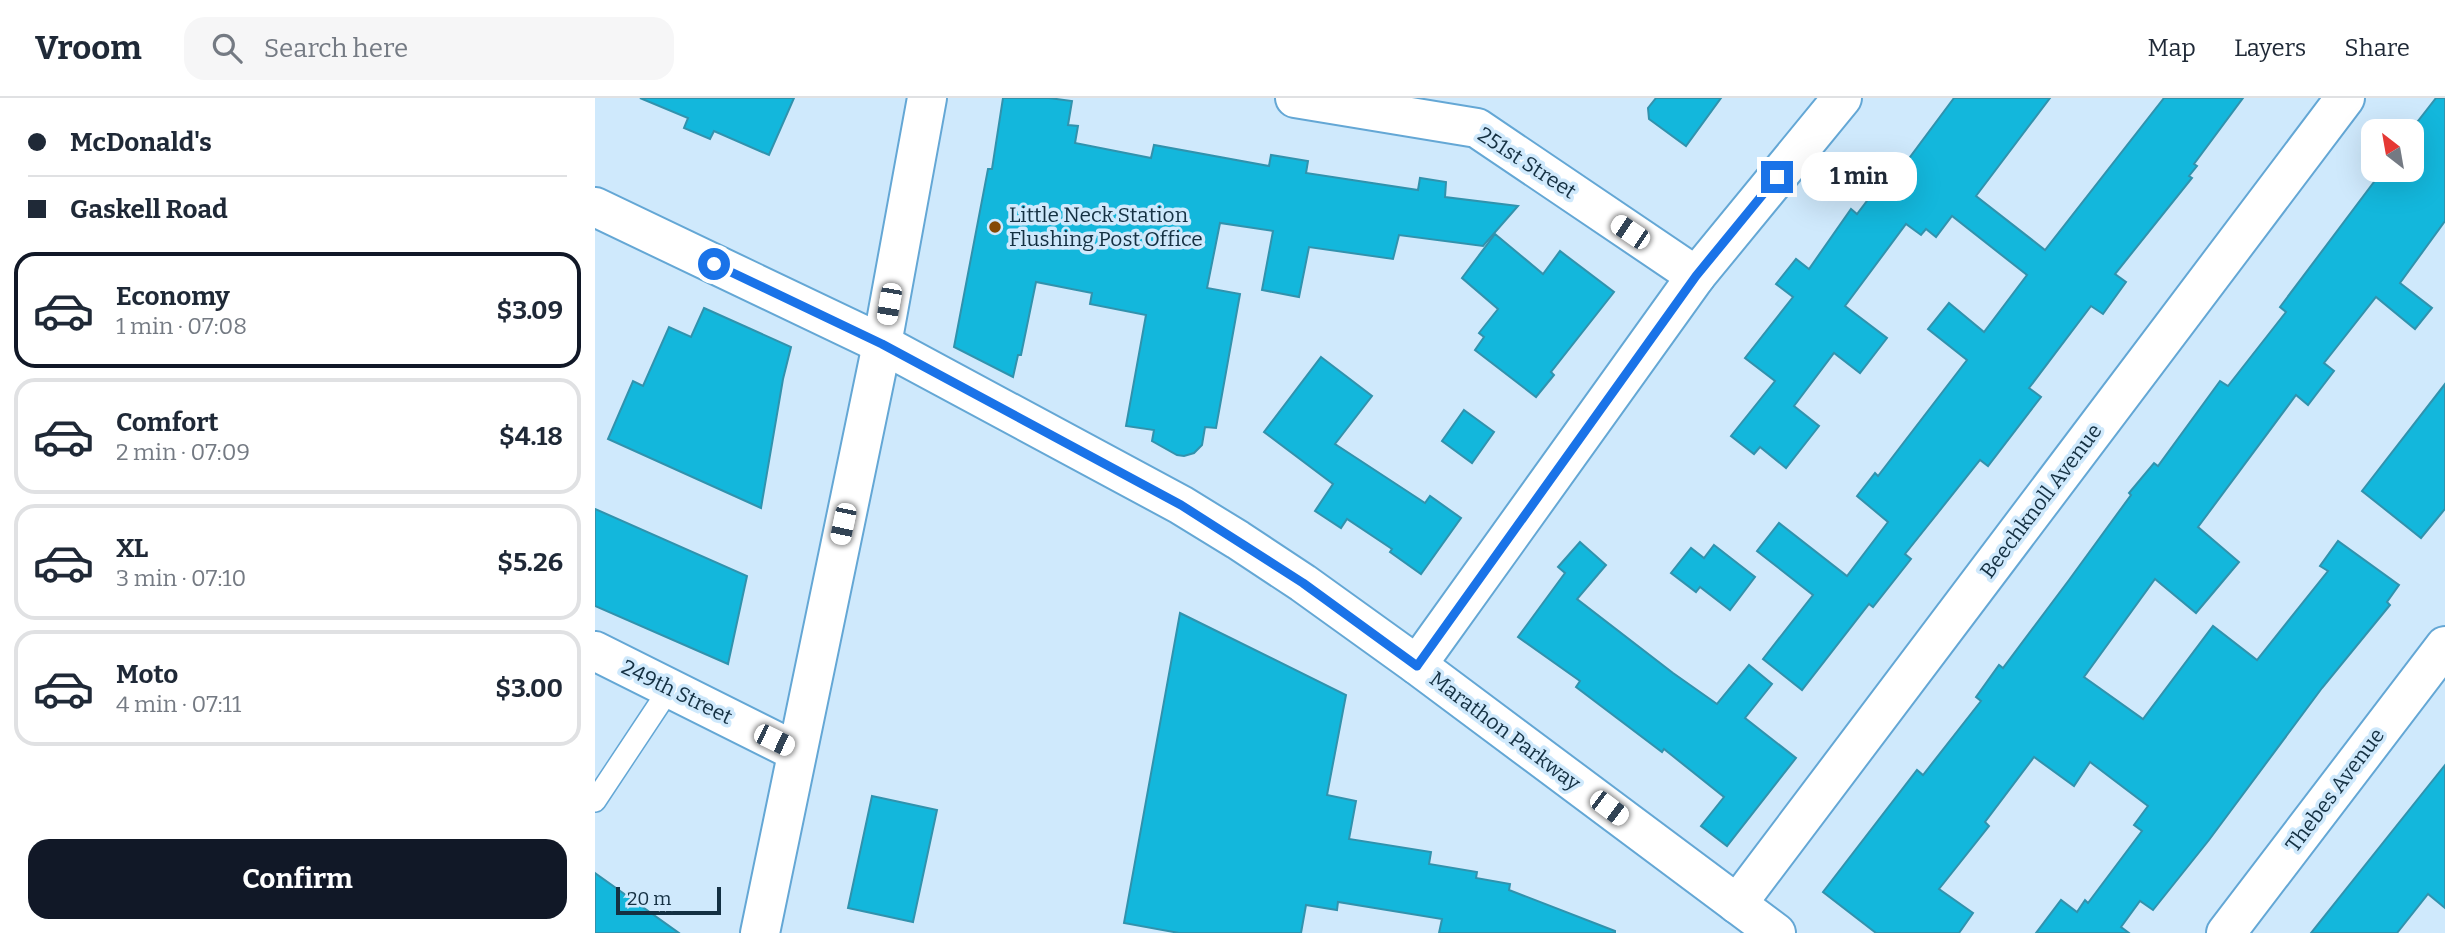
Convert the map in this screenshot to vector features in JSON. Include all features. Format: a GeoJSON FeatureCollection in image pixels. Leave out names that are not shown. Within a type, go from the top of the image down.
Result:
{"type":"FeatureCollection","features":[{"type":"Feature","properties":{"kind":"street"},"geometry":{"type":"LineString","coordinates":[[760,933],[882,344],[927,98]]}},
{"type":"Feature","properties":{"kind":"street","name":"251st Street"},"geometry":{"type":"LineString","coordinates":[[1295,98],[1480,113],[1696,276]]}},
{"type":"Feature","properties":{"kind":"street"},"geometry":{"type":"LineString","coordinates":[[1417,666],[1696,276],[1842,98]]}},
{"type":"Feature","properties":{"kind":"street","name":"Beechknoll Avenue"},"geometry":{"type":"LineString","coordinates":[[1737,904],[2345,98]]}},
{"type":"Feature","properties":{"kind":"street","name":"Marathon Parkway"},"geometry":{"type":"LineString","coordinates":[[595,207],[882,344],[1181,505],[1303,583],[1776,933]]}},
{"type":"Feature","properties":{"kind":"street","name":"Thebes Avenue"},"geometry":{"type":"LineString","coordinates":[[2226,933],[2445,646]]}},
{"type":"Feature","properties":{"kind":"street","name":"249th Street"},"geometry":{"type":"LineString","coordinates":[[595,651],[797,752]]}},
{"type":"Feature","properties":{"kind":"lane"},"geometry":{"type":"LineString","coordinates":[[595,801],[670,688]]}},
{"type":"Feature","properties":{"kind":"building"},"geometry":{"type":"Polygon","coordinates":[[[640,98],[794,98],[769,155],[714,131],[710,139],[684,128],[688,118],[640,98]]]}},
{"type":"Feature","properties":{"kind":"building"},"geometry":{"type":"Polygon","coordinates":[[[1003,98],[1072,101],[1068,125],[1078,126],[1075,143],[1151,158],[1154,145],[1269,166],[1271,155],[1308,161],[1306,173],[1418,190],[1420,178],[1446,182],[1445,197],[1518,206],[1483,246],[1399,235],[1393,259],[1309,247],[1299,297],[1262,290],[1273,231],[1220,223],[1207,288],[1240,294],[1216,428],[1205,427],[1202,445],[1194,453],[1177,455],[1152,441],[1154,430],[1126,426],[1146,315],[1090,304],[1092,293],[1036,282],[1021,355],[1018,355],[1013,377],[954,347],[988,169],[992,169],[1003,98]]]}},
{"type":"Feature","properties":{"kind":"building"},"geometry":{"type":"Polygon","coordinates":[[[1656,98],[1721,98],[1686,146],[1649,119],[1648,108],[1656,98]]]}},
{"type":"Feature","properties":{"kind":"building"},"geometry":{"type":"Polygon","coordinates":[[[1954,98],[2050,98],[1976,196],[2045,250],[2164,98],[2243,98],[2194,164],[2197,166],[2189,176],[2192,178],[2115,274],[2126,282],[2103,314],[2091,306],[2029,388],[2041,397],[1988,466],[1980,460],[1905,554],[1911,559],[1873,607],[1869,604],[1802,690],[1763,659],[1813,595],[1757,551],[1779,523],[1847,576],[1888,522],[1857,496],[1875,473],[1878,476],[1967,360],[1928,329],[1949,303],[1984,332],[2027,275],[1952,216],[1936,237],[1926,229],[1921,235],[1906,224],[1845,306],[1887,338],[1860,373],[1834,353],[1794,406],[1819,426],[1786,468],[1760,447],[1754,454],[1731,436],[1775,381],[1745,358],[1793,297],[1776,284],[1796,259],[1809,269],[1851,209],[1857,214],[1901,156],[1907,161],[1954,98]]]}},
{"type":"Feature","properties":{"kind":"building"},"geometry":{"type":"Polygon","coordinates":[[[2436,98],[2445,98],[2445,221],[2400,283],[2432,308],[2415,329],[2376,297],[2324,363],[2334,371],[2308,405],[2296,395],[2198,527],[2239,562],[2196,613],[2155,579],[2084,677],[2143,719],[2213,626],[2257,660],[2328,571],[2320,566],[2338,541],[2399,585],[2387,602],[2390,605],[2322,688],[2209,840],[2153,910],[2140,901],[2121,927],[2129,933],[2036,933],[2061,900],[2077,912],[2085,900],[2088,903],[2142,831],[2134,825],[2148,806],[2090,762],[2074,786],[2034,757],[1985,822],[1989,826],[1939,889],[1973,913],[1959,933],[1876,933],[1823,892],[1917,770],[1923,775],[1981,701],[1976,697],[1999,665],[2003,668],[2069,580],[2131,495],[2129,493],[2154,463],[2158,466],[2220,381],[2228,386],[2286,312],[2280,307],[2374,182],[2424,182],[2424,119],[2420,119],[2436,98]]]}},
{"type":"Feature","properties":{"kind":"building"},"geometry":{"type":"Polygon","coordinates":[[[1495,234],[1543,274],[1560,251],[1614,292],[1551,372],[1554,375],[1536,397],[1475,350],[1484,337],[1479,333],[1498,309],[1462,278],[1495,234]]]}},
{"type":"Feature","properties":{"kind":"building"},"geometry":{"type":"Polygon","coordinates":[[[704,308],[791,347],[761,508],[608,439],[633,381],[643,386],[669,327],[691,337],[704,308]]]}},
{"type":"Feature","properties":{"kind":"building"},"geometry":{"type":"Polygon","coordinates":[[[1321,357],[1372,396],[1335,444],[1425,503],[1430,496],[1461,518],[1421,574],[1390,552],[1392,549],[1347,519],[1341,528],[1315,511],[1333,484],[1264,432],[1321,357]]]}},
{"type":"Feature","properties":{"kind":"building"},"geometry":{"type":"Polygon","coordinates":[[[2445,384],[2445,509],[2421,538],[2362,491],[2445,384]]]}},
{"type":"Feature","properties":{"kind":"building"},"geometry":{"type":"Polygon","coordinates":[[[1464,410],[1494,432],[1472,463],[1442,441],[1464,410]]]}},
{"type":"Feature","properties":{"kind":"building"},"geometry":{"type":"Polygon","coordinates":[[[595,509],[747,576],[728,664],[595,606],[595,509]]]}},
{"type":"Feature","properties":{"kind":"building"},"geometry":{"type":"Polygon","coordinates":[[[1580,542],[1606,565],[1577,599],[1673,673],[1717,704],[1749,665],[1772,684],[1745,718],[1796,758],[1727,846],[1701,826],[1724,797],[1664,749],[1662,752],[1576,687],[1580,681],[1518,637],[1565,573],[1558,567],[1580,542]]]}},
{"type":"Feature","properties":{"kind":"building"},"geometry":{"type":"Polygon","coordinates":[[[1714,545],[1755,577],[1730,610],[1700,587],[1696,592],[1671,573],[1691,548],[1704,558],[1714,545]]]}},
{"type":"Feature","properties":{"kind":"building"},"geometry":{"type":"Polygon","coordinates":[[[1180,613],[1346,695],[1327,795],[1356,801],[1349,839],[1431,852],[1429,864],[1477,872],[1476,878],[1510,884],[1509,890],[1615,933],[1439,933],[1442,919],[1338,902],[1337,910],[1306,905],[1301,933],[1179,933],[1124,923],[1180,613]]]}},
{"type":"Feature","properties":{"kind":"building"},"geometry":{"type":"Polygon","coordinates":[[[2445,765],[2445,908],[2428,894],[2397,933],[2311,933],[2445,765]]]}},
{"type":"Feature","properties":{"kind":"building"},"geometry":{"type":"Polygon","coordinates":[[[872,796],[937,810],[913,922],[848,908],[872,796]]]}},
{"type":"Feature","properties":{"kind":"building"},"geometry":{"type":"Polygon","coordinates":[[[595,873],[679,933],[595,933],[595,873]]]}},
{"type":"Feature","properties":{"kind":"place","name":"Little Neck Station Flushing Post Office"},"geometry":{"type":"Point","coordinates":[995,227]}},
{"type":"Feature","properties":{"kind":"route"},"geometry":{"type":"LineString","coordinates":[[714,264],[882,344],[1181,505],[1303,583],[1417,666],[1696,276],[1777,177]]}}]}
